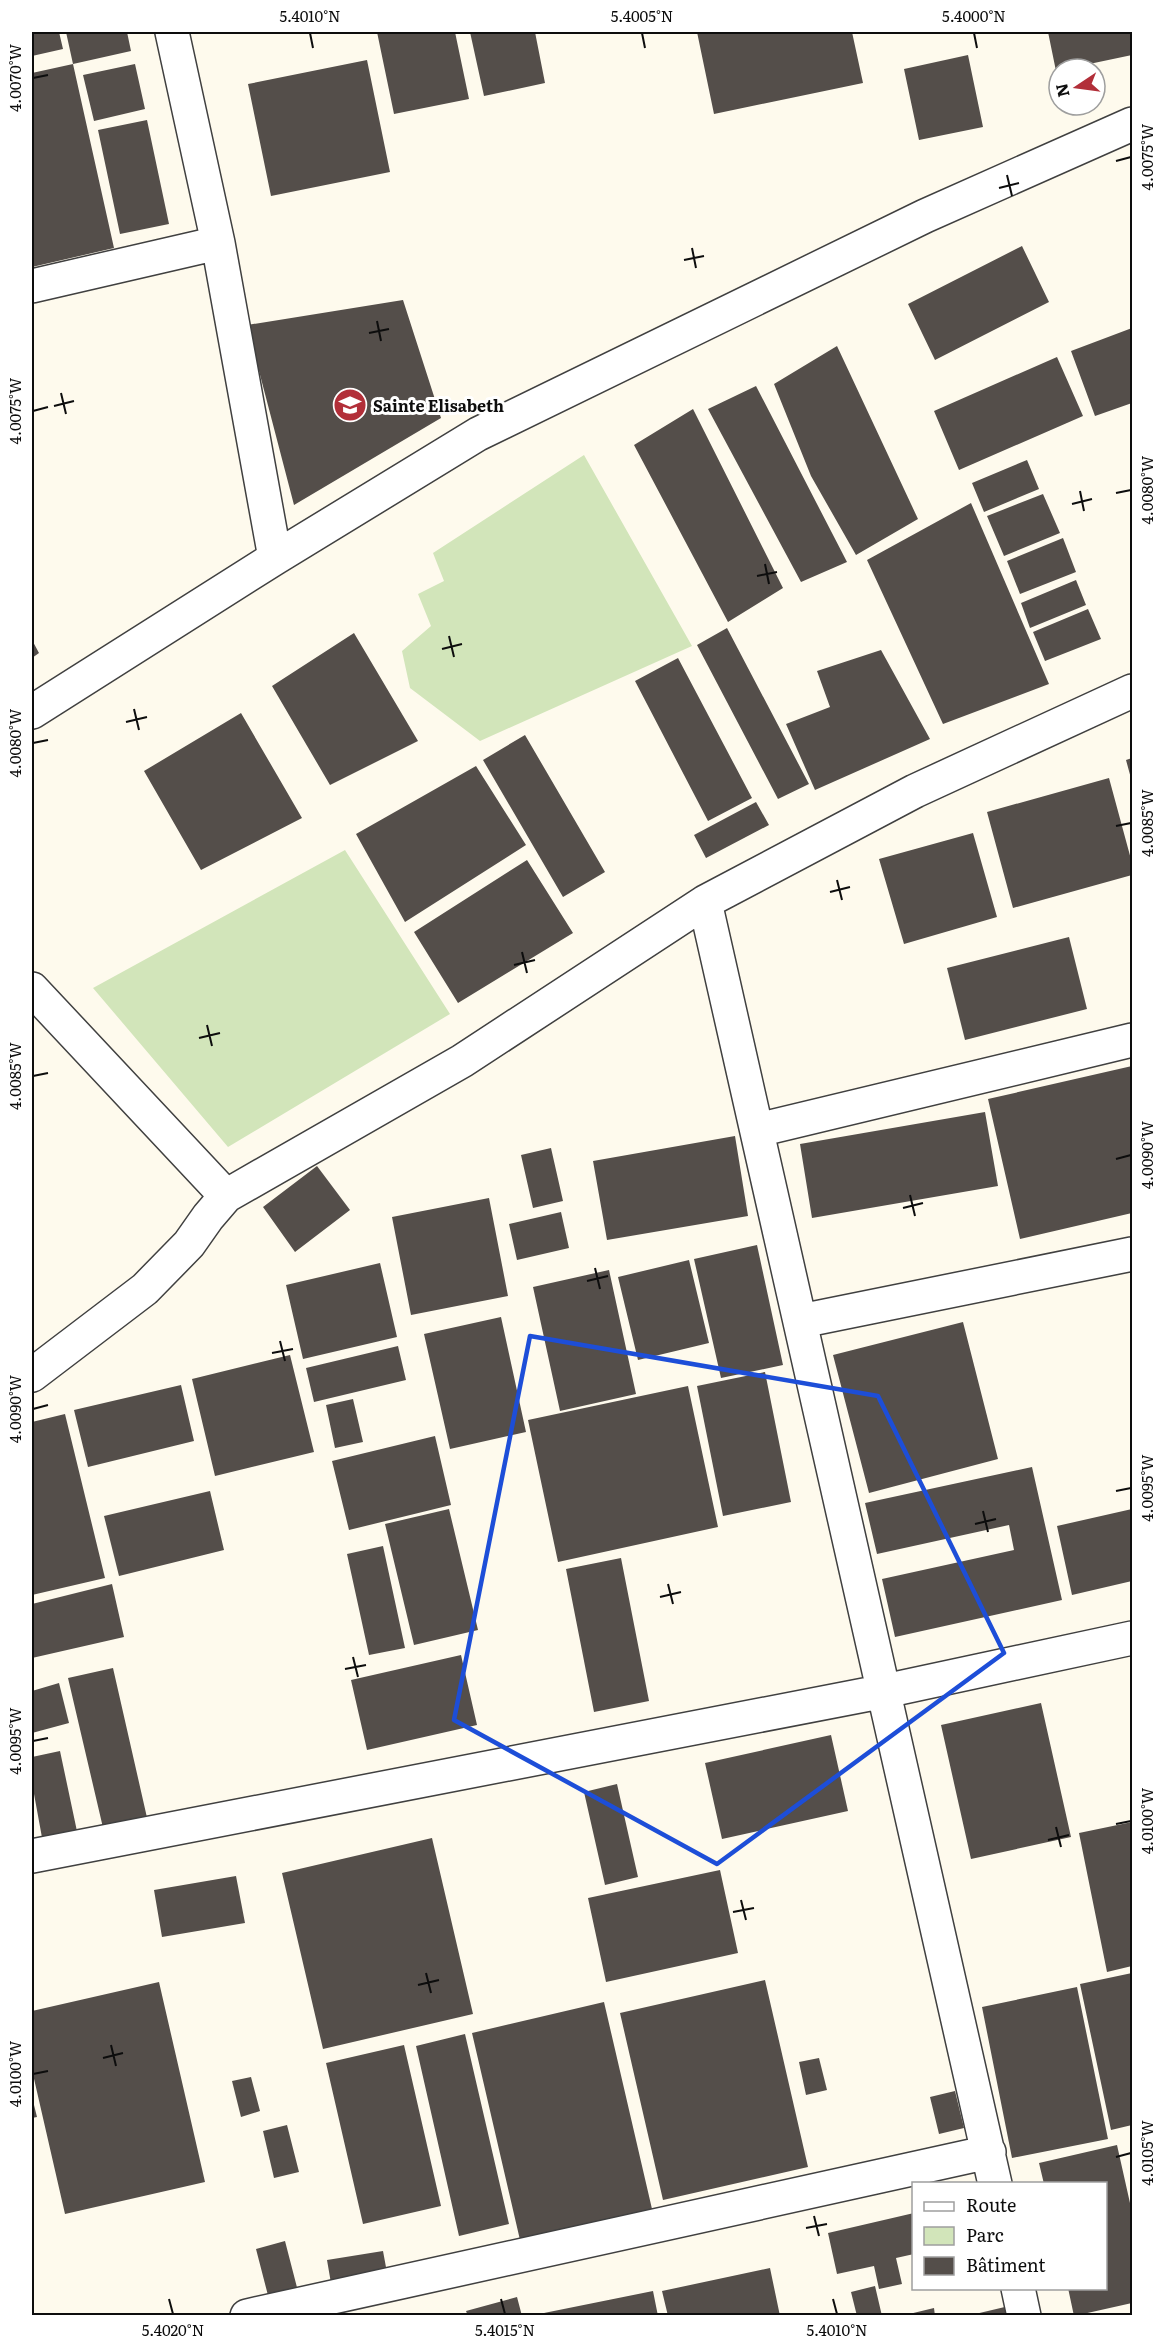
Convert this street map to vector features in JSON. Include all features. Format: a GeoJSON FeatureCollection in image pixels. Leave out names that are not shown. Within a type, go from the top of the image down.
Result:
{"type":"FeatureCollection","features":[{"type":"Feature","properties":{"kind":"street"},"geometry":{"type":"LineString","coordinates":[[172,32],[218,243],[275,558]]}},
{"type":"Feature","properties":{"kind":"street"},"geometry":{"type":"LineString","coordinates":[[32,712],[275,558],[478,434],[924,216],[1132,123]]}},
{"type":"Feature","properties":{"kind":"street"},"geometry":{"type":"LineString","coordinates":[[32,286],[218,243]]}},
{"type":"Feature","properties":{"kind":"street"},"geometry":{"type":"LineString","coordinates":[[32,1375],[145,1289],[189,1244],[226,1196],[462,1061],[705,902],[915,791],[1132,691]]}},
{"type":"Feature","properties":{"kind":"street"},"geometry":{"type":"LineString","coordinates":[[705,902],[995,2182]]}},
{"type":"Feature","properties":{"kind":"street"},"geometry":{"type":"LineString","coordinates":[[32,989],[226,1196]]}},
{"type":"Feature","properties":{"kind":"street"},"geometry":{"type":"LineString","coordinates":[[758,1130],[1132,1040]]}},
{"type":"Feature","properties":{"kind":"street"},"geometry":{"type":"LineString","coordinates":[[801,1321],[1132,1254]]}},
{"type":"Feature","properties":{"kind":"street"},"geometry":{"type":"LineString","coordinates":[[32,1856],[885,1691],[1132,1638]]}},
{"type":"Feature","properties":{"kind":"street"},"geometry":{"type":"LineString","coordinates":[[247,2316],[988,2152]]}},
{"type":"Feature","properties":{"kind":"street"},"geometry":{"type":"LineString","coordinates":[[1018,2290],[1024,2316]]}},
{"type":"Feature","properties":{"kind":"highlighted area"},"geometry":{"type":"Polygon","coordinates":[[[530,1336],[878,1396],[1004,1653],[717,1864],[454,1720],[530,1336]]]}},
{"type":"Feature","properties":{"kind":"green space"},"geometry":{"type":"Polygon","coordinates":[[[584,455],[692,646],[480,741],[410,688],[402,651],[431,626],[418,594],[444,581],[433,553],[584,455]]]}},
{"type":"Feature","properties":{"kind":"green space"},"geometry":{"type":"Polygon","coordinates":[[[345,850],[450,1014],[228,1147],[93,988],[345,850]]]}},
{"type":"Feature","properties":{"kind":"building"},"geometry":{"type":"Polygon","coordinates":[[[32,32],[59,32],[63,49],[32,56],[32,32]]]}},
{"type":"Feature","properties":{"kind":"building"},"geometry":{"type":"Polygon","coordinates":[[[66,32],[127,32],[131,51],[73,64],[66,32]]]}},
{"type":"Feature","properties":{"kind":"building"},"geometry":{"type":"Polygon","coordinates":[[[377,32],[455,32],[469,99],[394,114],[377,32]]]}},
{"type":"Feature","properties":{"kind":"building"},"geometry":{"type":"Polygon","coordinates":[[[470,32],[535,32],[545,83],[484,96],[470,32]]]}},
{"type":"Feature","properties":{"kind":"building"},"geometry":{"type":"Polygon","coordinates":[[[697,32],[852,32],[863,83],[714,114],[697,32]]]}},
{"type":"Feature","properties":{"kind":"building"},"geometry":{"type":"Polygon","coordinates":[[[1048,32],[1132,32],[1132,55],[1107,60],[1107,57],[1053,57],[1048,32]]]}},
{"type":"Feature","properties":{"kind":"building"},"geometry":{"type":"Polygon","coordinates":[[[968,55],[983,127],[919,140],[904,69],[968,55]]]}},
{"type":"Feature","properties":{"kind":"building"},"geometry":{"type":"Polygon","coordinates":[[[367,60],[390,172],[271,196],[248,84],[367,60]]]}},
{"type":"Feature","properties":{"kind":"building"},"geometry":{"type":"Polygon","coordinates":[[[73,64],[114,248],[32,267],[32,73],[73,64]]]}},
{"type":"Feature","properties":{"kind":"building"},"geometry":{"type":"Polygon","coordinates":[[[135,64],[145,109],[94,121],[83,75],[135,64]]]}},
{"type":"Feature","properties":{"kind":"building"},"geometry":{"type":"Polygon","coordinates":[[[147,120],[169,224],[120,234],[98,130],[147,120]]]}},
{"type":"Feature","properties":{"kind":"building"},"geometry":{"type":"Polygon","coordinates":[[[1022,246],[1049,302],[935,360],[908,304],[1022,246]]]}},
{"type":"Feature","properties":{"kind":"building"},"geometry":{"type":"Polygon","coordinates":[[[403,300],[441,418],[294,505],[247,325],[403,300]]]}},
{"type":"Feature","properties":{"kind":"building"},"geometry":{"type":"Polygon","coordinates":[[[1132,328],[1132,403],[1095,416],[1071,351],[1132,328]]]}},
{"type":"Feature","properties":{"kind":"building"},"geometry":{"type":"Polygon","coordinates":[[[837,346],[918,519],[856,555],[811,476],[774,384],[837,346]]]}},
{"type":"Feature","properties":{"kind":"building"},"geometry":{"type":"Polygon","coordinates":[[[1057,357],[1083,416],[959,470],[934,411],[1057,357]]]}},
{"type":"Feature","properties":{"kind":"building"},"geometry":{"type":"Polygon","coordinates":[[[756,386],[847,562],[801,582],[708,409],[756,386]]]}},
{"type":"Feature","properties":{"kind":"building"},"geometry":{"type":"Polygon","coordinates":[[[693,409],[783,588],[728,622],[634,445],[693,409]]]}},
{"type":"Feature","properties":{"kind":"building"},"geometry":{"type":"Polygon","coordinates":[[[1027,460],[1039,489],[984,512],[972,483],[1027,460]]]}},
{"type":"Feature","properties":{"kind":"building"},"geometry":{"type":"Polygon","coordinates":[[[1043,494],[1060,533],[1004,556],[987,516],[1043,494]]]}},
{"type":"Feature","properties":{"kind":"building"},"geometry":{"type":"Polygon","coordinates":[[[971,503],[1049,684],[943,724],[867,560],[971,503]]]}},
{"type":"Feature","properties":{"kind":"building"},"geometry":{"type":"Polygon","coordinates":[[[1063,538],[1076,572],[1020,594],[1007,561],[1063,538]]]}},
{"type":"Feature","properties":{"kind":"building"},"geometry":{"type":"Polygon","coordinates":[[[1076,580],[1086,605],[1030,628],[1021,603],[1076,580]]]}},
{"type":"Feature","properties":{"kind":"building"},"geometry":{"type":"Polygon","coordinates":[[[1088,609],[1101,639],[1045,661],[1033,632],[1088,609]]]}},
{"type":"Feature","properties":{"kind":"building"},"geometry":{"type":"Polygon","coordinates":[[[727,628],[809,784],[778,799],[697,645],[727,628]]]}},
{"type":"Feature","properties":{"kind":"building"},"geometry":{"type":"Polygon","coordinates":[[[354,633],[418,741],[330,785],[272,686],[354,633]]]}},
{"type":"Feature","properties":{"kind":"building"},"geometry":{"type":"Polygon","coordinates":[[[32,640],[39,653],[32,658],[32,640]]]}},
{"type":"Feature","properties":{"kind":"building"},"geometry":{"type":"Polygon","coordinates":[[[881,650],[930,739],[815,790],[786,724],[830,707],[817,671],[881,650]]]}},
{"type":"Feature","properties":{"kind":"building"},"geometry":{"type":"Polygon","coordinates":[[[678,658],[752,798],[708,821],[635,681],[678,658]]]}},
{"type":"Feature","properties":{"kind":"building"},"geometry":{"type":"Polygon","coordinates":[[[241,713],[302,818],[201,870],[144,771],[241,713]]]}},
{"type":"Feature","properties":{"kind":"building"},"geometry":{"type":"Polygon","coordinates":[[[525,735],[605,872],[563,897],[483,760],[525,735]]]}},
{"type":"Feature","properties":{"kind":"building"},"geometry":{"type":"Polygon","coordinates":[[[1132,758],[1132,782],[1126,760],[1132,758]]]}},
{"type":"Feature","properties":{"kind":"building"},"geometry":{"type":"Polygon","coordinates":[[[476,766],[526,845],[405,922],[356,834],[476,766]]]}},
{"type":"Feature","properties":{"kind":"building"},"geometry":{"type":"Polygon","coordinates":[[[1109,778],[1132,863],[1132,875],[1013,908],[987,812],[1109,778]]]}},
{"type":"Feature","properties":{"kind":"building"},"geometry":{"type":"Polygon","coordinates":[[[756,802],[769,825],[706,858],[694,835],[756,802]]]}},
{"type":"Feature","properties":{"kind":"building"},"geometry":{"type":"Polygon","coordinates":[[[973,833],[997,917],[904,944],[879,859],[973,833]]]}},
{"type":"Feature","properties":{"kind":"building"},"geometry":{"type":"Polygon","coordinates":[[[527,860],[573,933],[458,1003],[414,932],[527,860]]]}},
{"type":"Feature","properties":{"kind":"building"},"geometry":{"type":"Polygon","coordinates":[[[1069,937],[1087,1009],[965,1040],[947,968],[1069,937]]]}},
{"type":"Feature","properties":{"kind":"building"},"geometry":{"type":"Polygon","coordinates":[[[1132,1066],[1132,1213],[1020,1239],[988,1099],[1132,1066]]]}},
{"type":"Feature","properties":{"kind":"building"},"geometry":{"type":"Polygon","coordinates":[[[985,1112],[998,1186],[812,1218],[800,1144],[985,1112]]]}},
{"type":"Feature","properties":{"kind":"building"},"geometry":{"type":"Polygon","coordinates":[[[735,1136],[748,1216],[607,1240],[593,1161],[735,1136]]]}},
{"type":"Feature","properties":{"kind":"building"},"geometry":{"type":"Polygon","coordinates":[[[551,1148],[563,1201],[533,1208],[521,1155],[551,1148]]]}},
{"type":"Feature","properties":{"kind":"building"},"geometry":{"type":"Polygon","coordinates":[[[317,1166],[350,1210],[295,1252],[263,1207],[317,1166]]]}},
{"type":"Feature","properties":{"kind":"building"},"geometry":{"type":"Polygon","coordinates":[[[489,1198],[508,1296],[411,1315],[392,1217],[489,1198]]]}},
{"type":"Feature","properties":{"kind":"building"},"geometry":{"type":"Polygon","coordinates":[[[561,1212],[569,1248],[517,1260],[509,1224],[561,1212]]]}},
{"type":"Feature","properties":{"kind":"building"},"geometry":{"type":"Polygon","coordinates":[[[757,1245],[783,1365],[721,1378],[694,1259],[757,1245]]]}},
{"type":"Feature","properties":{"kind":"building"},"geometry":{"type":"Polygon","coordinates":[[[689,1260],[709,1343],[638,1360],[618,1277],[689,1260]]]}},
{"type":"Feature","properties":{"kind":"building"},"geometry":{"type":"Polygon","coordinates":[[[380,1263],[397,1337],[303,1359],[286,1285],[380,1263]]]}},
{"type":"Feature","properties":{"kind":"building"},"geometry":{"type":"Polygon","coordinates":[[[609,1270],[636,1394],[560,1411],[533,1287],[609,1270]]]}},
{"type":"Feature","properties":{"kind":"building"},"geometry":{"type":"Polygon","coordinates":[[[501,1317],[526,1432],[450,1449],[424,1334],[501,1317]]]}},
{"type":"Feature","properties":{"kind":"building"},"geometry":{"type":"Polygon","coordinates":[[[963,1322],[998,1459],[869,1493],[833,1355],[963,1322]]]}},
{"type":"Feature","properties":{"kind":"building"},"geometry":{"type":"Polygon","coordinates":[[[398,1346],[406,1380],[314,1402],[306,1368],[398,1346]]]}},
{"type":"Feature","properties":{"kind":"building"},"geometry":{"type":"Polygon","coordinates":[[[290,1355],[314,1452],[215,1476],[192,1379],[290,1355]]]}},
{"type":"Feature","properties":{"kind":"building"},"geometry":{"type":"Polygon","coordinates":[[[765,1372],[791,1502],[723,1516],[697,1386],[765,1372]]]}},
{"type":"Feature","properties":{"kind":"building"},"geometry":{"type":"Polygon","coordinates":[[[181,1385],[194,1441],[88,1467],[74,1410],[181,1385]]]}},
{"type":"Feature","properties":{"kind":"building"},"geometry":{"type":"Polygon","coordinates":[[[688,1386],[718,1527],[558,1562],[528,1420],[688,1386]]]}},
{"type":"Feature","properties":{"kind":"building"},"geometry":{"type":"Polygon","coordinates":[[[353,1399],[363,1442],[335,1448],[326,1405],[353,1399]]]}},
{"type":"Feature","properties":{"kind":"building"},"geometry":{"type":"Polygon","coordinates":[[[65,1414],[105,1578],[32,1595],[32,1422],[65,1414]]]}},
{"type":"Feature","properties":{"kind":"building"},"geometry":{"type":"Polygon","coordinates":[[[435,1436],[451,1505],[349,1530],[332,1461],[435,1436]]]}},
{"type":"Feature","properties":{"kind":"building"},"geometry":{"type":"Polygon","coordinates":[[[1032,1467],[1062,1600],[895,1637],[882,1579],[1014,1550],[1009,1525],[877,1554],[865,1503],[1032,1467]]]}},
{"type":"Feature","properties":{"kind":"building"},"geometry":{"type":"Polygon","coordinates":[[[210,1491],[224,1550],[119,1576],[104,1516],[210,1491]]]}},
{"type":"Feature","properties":{"kind":"building"},"geometry":{"type":"Polygon","coordinates":[[[449,1509],[478,1630],[414,1645],[385,1524],[449,1509]]]}},
{"type":"Feature","properties":{"kind":"building"},"geometry":{"type":"Polygon","coordinates":[[[1132,1509],[1132,1581],[1072,1595],[1057,1526],[1132,1509]]]}},
{"type":"Feature","properties":{"kind":"building"},"geometry":{"type":"Polygon","coordinates":[[[383,1546],[405,1648],[369,1655],[347,1554],[383,1546]]]}},
{"type":"Feature","properties":{"kind":"building"},"geometry":{"type":"Polygon","coordinates":[[[621,1558],[649,1701],[594,1712],[566,1569],[621,1558]]]}},
{"type":"Feature","properties":{"kind":"building"},"geometry":{"type":"Polygon","coordinates":[[[112,1584],[124,1637],[32,1658],[32,1604],[112,1584]]]}},
{"type":"Feature","properties":{"kind":"building"},"geometry":{"type":"Polygon","coordinates":[[[461,1655],[477,1725],[367,1750],[351,1680],[461,1655]]]}},
{"type":"Feature","properties":{"kind":"building"},"geometry":{"type":"Polygon","coordinates":[[[113,1668],[148,1822],[104,1832],[68,1678],[113,1668]]]}},
{"type":"Feature","properties":{"kind":"building"},"geometry":{"type":"Polygon","coordinates":[[[59,1683],[69,1723],[32,1733],[32,1691],[59,1683]]]}},
{"type":"Feature","properties":{"kind":"building"},"geometry":{"type":"Polygon","coordinates":[[[1041,1703],[1071,1837],[971,1859],[941,1725],[1041,1703]]]}},
{"type":"Feature","properties":{"kind":"building"},"geometry":{"type":"Polygon","coordinates":[[[831,1735],[848,1811],[722,1839],[705,1763],[831,1735]]]}},
{"type":"Feature","properties":{"kind":"building"},"geometry":{"type":"Polygon","coordinates":[[[60,1751],[78,1836],[43,1843],[32,1783],[32,1757],[60,1751]]]}},
{"type":"Feature","properties":{"kind":"building"},"geometry":{"type":"Polygon","coordinates":[[[617,1784],[638,1877],[605,1885],[584,1792],[617,1784]]]}},
{"type":"Feature","properties":{"kind":"building"},"geometry":{"type":"Polygon","coordinates":[[[1132,1822],[1132,1966],[1107,1972],[1079,1833],[1132,1822]]]}},
{"type":"Feature","properties":{"kind":"building"},"geometry":{"type":"Polygon","coordinates":[[[432,1838],[473,2014],[323,2049],[282,1873],[432,1838]]]}},
{"type":"Feature","properties":{"kind":"building"},"geometry":{"type":"Polygon","coordinates":[[[720,1870],[738,1953],[606,1982],[588,1898],[720,1870]]]}},
{"type":"Feature","properties":{"kind":"building"},"geometry":{"type":"Polygon","coordinates":[[[236,1876],[245,1923],[162,1937],[154,1890],[236,1876]]]}},
{"type":"Feature","properties":{"kind":"building"},"geometry":{"type":"Polygon","coordinates":[[[1132,1973],[1132,2125],[1111,2130],[1080,1984],[1132,1973]]]}},
{"type":"Feature","properties":{"kind":"building"},"geometry":{"type":"Polygon","coordinates":[[[765,1980],[808,2167],[663,2200],[620,2013],[765,1980]]]}},
{"type":"Feature","properties":{"kind":"building"},"geometry":{"type":"Polygon","coordinates":[[[159,1982],[205,2182],[65,2214],[32,2070],[32,2011],[159,1982]]]}},
{"type":"Feature","properties":{"kind":"building"},"geometry":{"type":"Polygon","coordinates":[[[1077,1987],[1108,2139],[1012,2158],[982,2007],[1077,1987]]]}},
{"type":"Feature","properties":{"kind":"building"},"geometry":{"type":"Polygon","coordinates":[[[604,2002],[652,2209],[520,2240],[472,2033],[604,2002]]]}},
{"type":"Feature","properties":{"kind":"building"},"geometry":{"type":"Polygon","coordinates":[[[465,2034],[509,2224],[459,2236],[416,2046],[465,2034]]]}},
{"type":"Feature","properties":{"kind":"building"},"geometry":{"type":"Polygon","coordinates":[[[404,2045],[441,2206],[363,2224],[326,2063],[404,2045]]]}},
{"type":"Feature","properties":{"kind":"building"},"geometry":{"type":"Polygon","coordinates":[[[819,2058],[827,2090],[806,2095],[799,2062],[819,2058]]]}},
{"type":"Feature","properties":{"kind":"building"},"geometry":{"type":"Polygon","coordinates":[[[251,2077],[260,2111],[241,2117],[232,2081],[251,2077]]]}},
{"type":"Feature","properties":{"kind":"building"},"geometry":{"type":"Polygon","coordinates":[[[955,2091],[964,2128],[939,2134],[930,2097],[955,2091]]]}},
{"type":"Feature","properties":{"kind":"building"},"geometry":{"type":"Polygon","coordinates":[[[32,2097],[37,2117],[32,2118],[32,2097]]]}},
{"type":"Feature","properties":{"kind":"building"},"geometry":{"type":"Polygon","coordinates":[[[287,2125],[299,2172],[274,2178],[263,2131],[287,2125]]]}},
{"type":"Feature","properties":{"kind":"building"},"geometry":{"type":"Polygon","coordinates":[[[1117,2145],[1132,2212],[1132,2303],[1074,2316],[1068,2290],[1107,2290],[1107,2182],[1044,2182],[1039,2163],[1117,2145]]]}},
{"type":"Feature","properties":{"kind":"building"},"geometry":{"type":"Polygon","coordinates":[[[912,2213],[912,2254],[896,2258],[902,2284],[879,2289],[874,2266],[837,2274],[828,2233],[912,2213]]]}},
{"type":"Feature","properties":{"kind":"building"},"geometry":{"type":"Polygon","coordinates":[[[285,2241],[300,2299],[271,2307],[256,2249],[285,2241]]]}},
{"type":"Feature","properties":{"kind":"building"},"geometry":{"type":"Polygon","coordinates":[[[383,2251],[388,2278],[332,2289],[327,2260],[383,2251]]]}},
{"type":"Feature","properties":{"kind":"building"},"geometry":{"type":"Polygon","coordinates":[[[770,2268],[780,2316],[668,2316],[662,2291],[770,2268]]]}},
{"type":"Feature","properties":{"kind":"building"},"geometry":{"type":"Polygon","coordinates":[[[875,2286],[882,2316],[857,2316],[851,2292],[875,2286]]]}},
{"type":"Feature","properties":{"kind":"building"},"geometry":{"type":"Polygon","coordinates":[[[653,2291],[658,2316],[545,2316],[544,2313],[653,2291]]]}},
{"type":"Feature","properties":{"kind":"building"},"geometry":{"type":"Polygon","coordinates":[[[517,2297],[522,2316],[468,2316],[466,2311],[517,2297]]]}},
{"type":"Feature","properties":{"kind":"building"},"geometry":{"type":"Polygon","coordinates":[[[1009,2306],[1011,2316],[971,2316],[971,2315],[1009,2306]]]}},
{"type":"Feature","properties":{"kind":"building"},"geometry":{"type":"Polygon","coordinates":[[[934,2308],[935,2316],[905,2316],[905,2315],[934,2308]]]}},
{"type":"Feature","properties":{"kind":"place","name":"Sainte Elisabeth"},"geometry":{"type":"Point","coordinates":[350,405]}}]}
